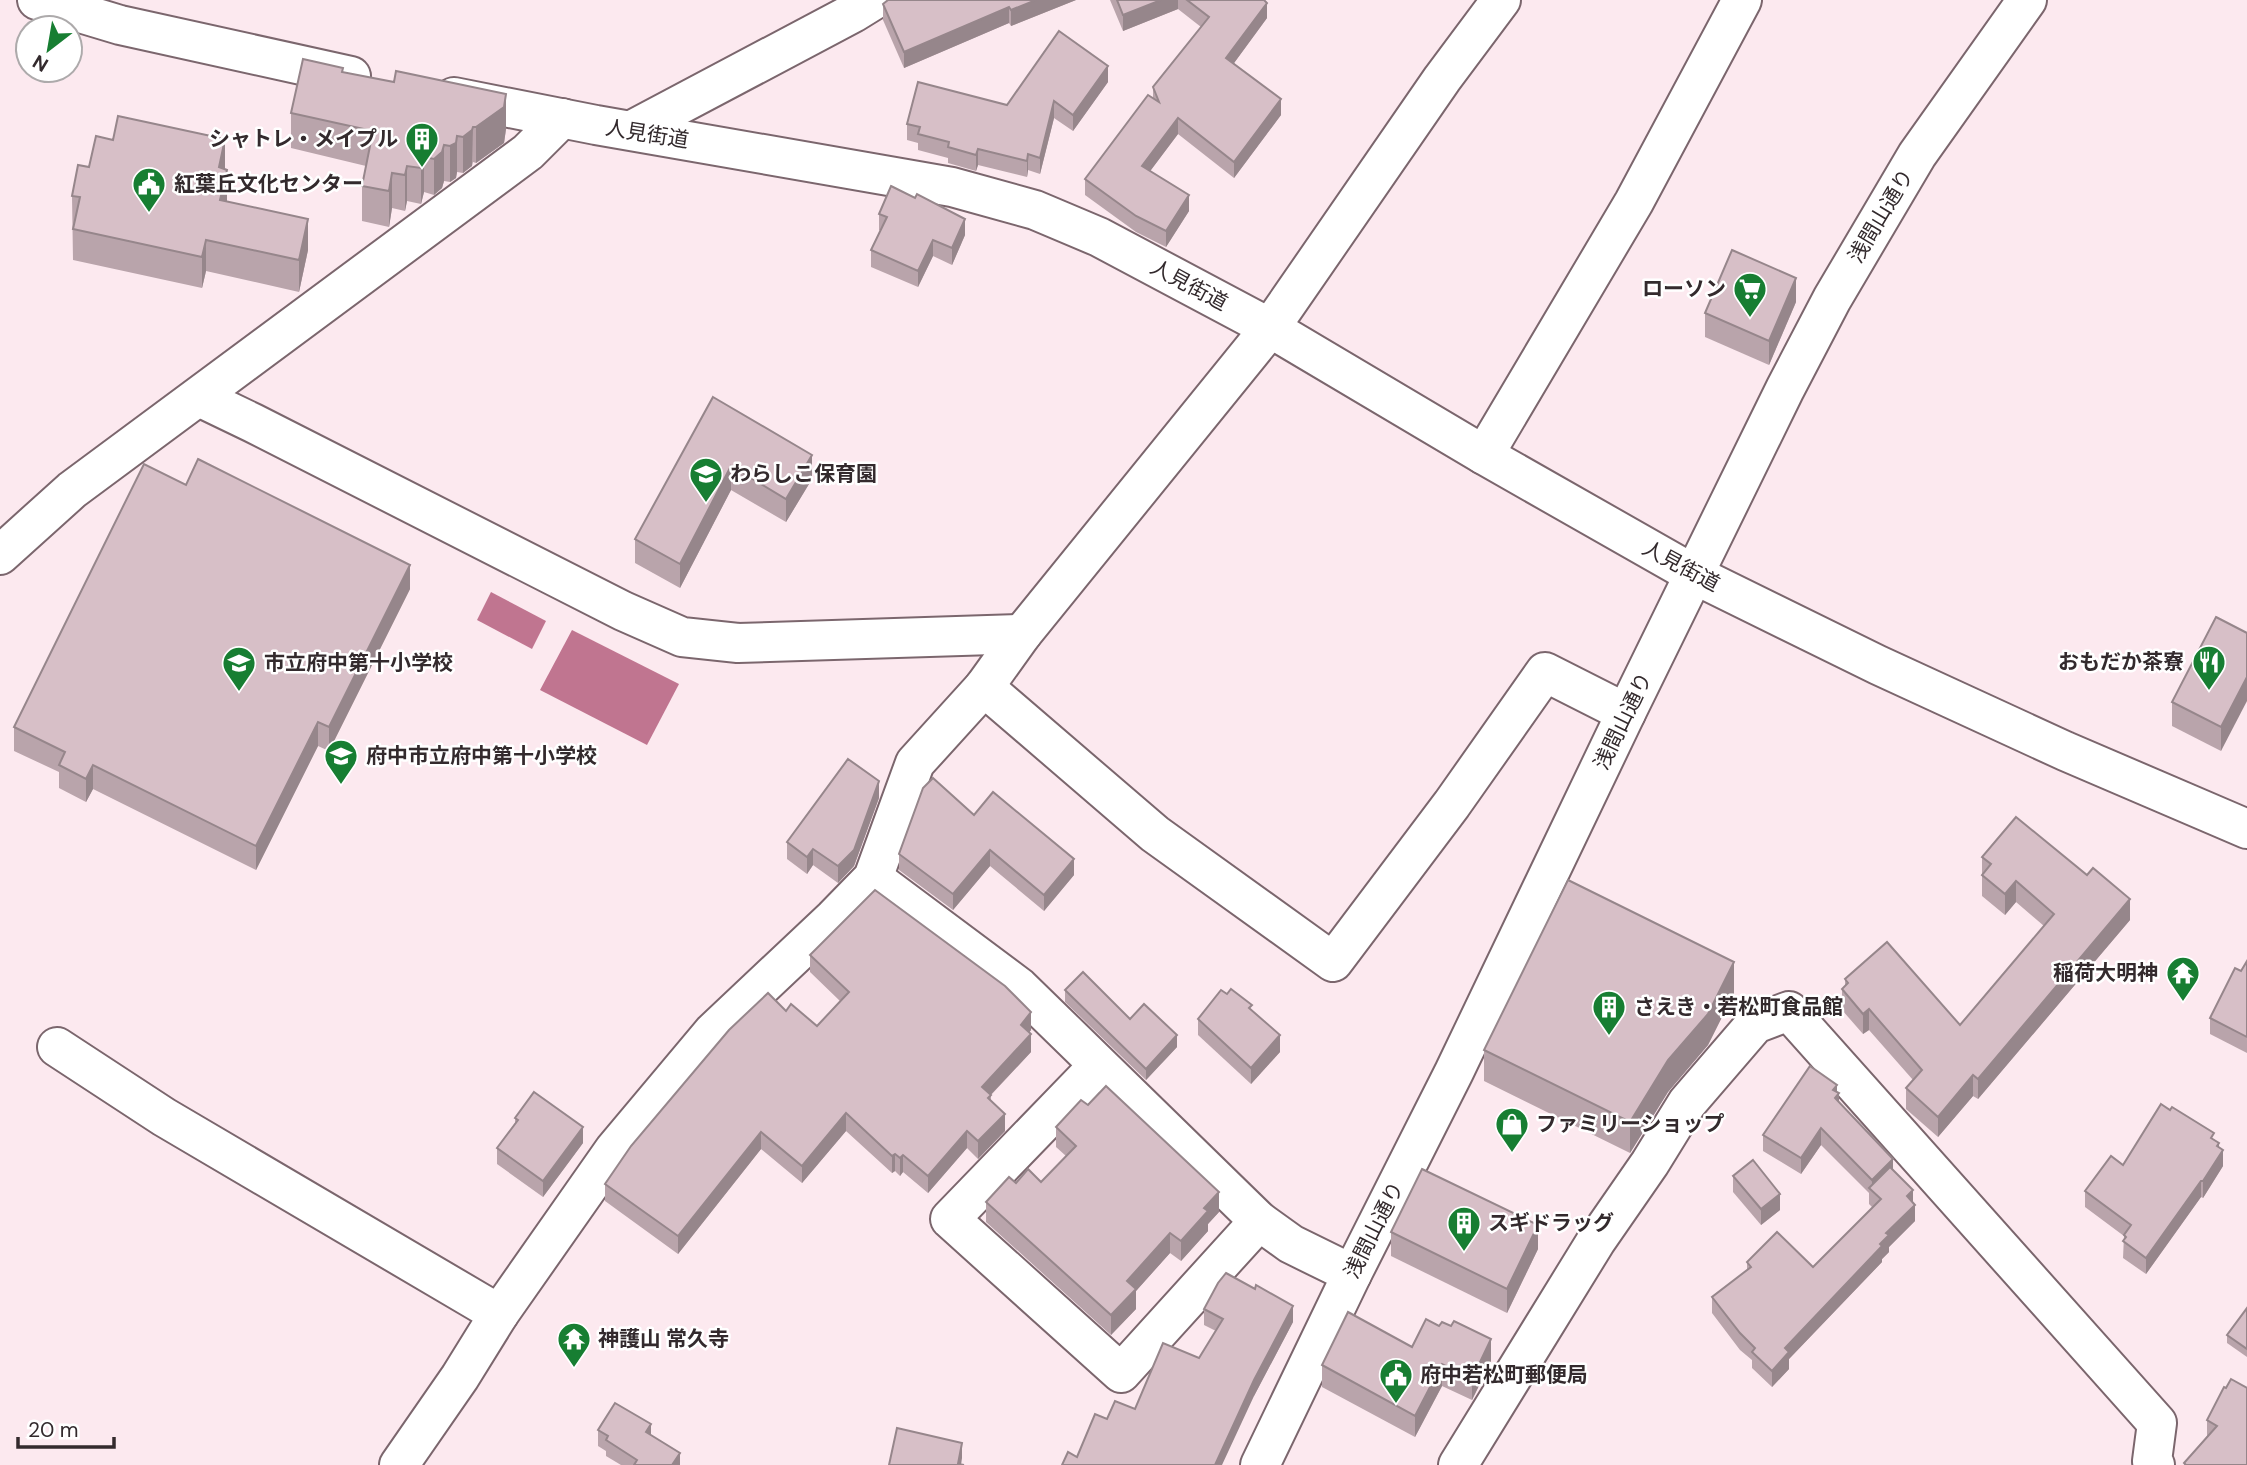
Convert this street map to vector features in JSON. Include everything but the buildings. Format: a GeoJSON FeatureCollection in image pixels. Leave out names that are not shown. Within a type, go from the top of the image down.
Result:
{"type":"FeatureCollection","features":[{"type":"Feature","properties":{"kind":"street","name":"人見街道"},"geometry":{"type":"LineString","coordinates":[[37,0],[120,25],[401,86],[562,118],[952,187],[1035,210],[1099,237],[1270,328],[1484,455],[1695,575],[1878,665],[2065,751],[2247,829]]}},
{"type":"Feature","properties":{"kind":"street"},"geometry":{"type":"LineString","coordinates":[[399,1465],[460,1377],[499,1314],[614,1150],[713,1032],[873,878],[915,763],[984,687],[1023,634],[1270,328],[1441,79],[1500,0]]}},
{"type":"Feature","properties":{"kind":"street"},"geometry":{"type":"LineString","coordinates":[[1484,455],[1634,202],[1742,0]]}},
{"type":"Feature","properties":{"kind":"street","name":"浅間山通り"},"geometry":{"type":"LineString","coordinates":[[1260,1465],[1454,1072],[1790,378],[1871,229],[1917,155],[2027,0]]}},
{"type":"Feature","properties":{"kind":"street"},"geometry":{"type":"LineString","coordinates":[[632,130],[857,4]]}},
{"type":"Feature","properties":{"kind":"street"},"geometry":{"type":"LineString","coordinates":[[0,555],[72,490],[528,152],[562,118]]}},
{"type":"Feature","properties":{"kind":"street"},"geometry":{"type":"LineString","coordinates":[[199,397],[611,605],[682,637],[738,643],[1023,634]]}},
{"type":"Feature","properties":{"kind":"street"},"geometry":{"type":"LineString","coordinates":[[984,687],[1156,834],[1333,962],[1452,804],[1545,672],[1626,713]]}},
{"type":"Feature","properties":{"kind":"street"},"geometry":{"type":"LineString","coordinates":[[873,878],[1019,987],[1259,1221],[1291,1244],[1352,1274]]}},
{"type":"Feature","properties":{"kind":"street"},"geometry":{"type":"LineString","coordinates":[[1458,1465],[1596,1241],[1688,1103],[1755,1024],[1789,1011],[2157,1423],[2151,1464]]}},
{"type":"Feature","properties":{"kind":"street"},"geometry":{"type":"LineString","coordinates":[[57,1046],[164,1116],[499,1314]]}},
{"type":"Feature","properties":{"kind":"street"},"geometry":{"type":"LineString","coordinates":[[1098,1066],[950,1219],[1121,1373],[1259,1221]]}},
{"type":"Feature","properties":{"kind":"shaded area"},"geometry":{"type":"Polygon","coordinates":[[[491,592],[546,621],[532,649],[477,620],[491,592]]]}},
{"type":"Feature","properties":{"kind":"shaded area"},"geometry":{"type":"Polygon","coordinates":[[[572,630],[679,684],[647,745],[540,690],[572,630]]]}},
{"type":"Feature","properties":{"kind":"place","name":"シャトレ・メイプル"},"geometry":{"type":"Point","coordinates":[422,169]}},
{"type":"Feature","properties":{"kind":"place","name":"紅葉丘文化センター"},"geometry":{"type":"Point","coordinates":[149,214]}},
{"type":"Feature","properties":{"kind":"place","name":"ローソン"},"geometry":{"type":"Point","coordinates":[1750,319]}},
{"type":"Feature","properties":{"kind":"place","name":"わらしこ保育園"},"geometry":{"type":"Point","coordinates":[706,504]}},
{"type":"Feature","properties":{"kind":"place","name":"おもだか茶寮"},"geometry":{"type":"Point","coordinates":[2209,692]}},
{"type":"Feature","properties":{"kind":"place","name":"市立府中第十小学校"},"geometry":{"type":"Point","coordinates":[239,693]}},
{"type":"Feature","properties":{"kind":"place","name":"府中市立府中第十小学校"},"geometry":{"type":"Point","coordinates":[341,786]}},
{"type":"Feature","properties":{"kind":"place","name":"稲荷大明神"},"geometry":{"type":"Point","coordinates":[2183,1003]}},
{"type":"Feature","properties":{"kind":"place","name":"さえき・若松町食品館"},"geometry":{"type":"Point","coordinates":[1609,1037]}},
{"type":"Feature","properties":{"kind":"place","name":"ファミリーショップ"},"geometry":{"type":"Point","coordinates":[1512,1154]}},
{"type":"Feature","properties":{"kind":"place","name":"スギドラッグ"},"geometry":{"type":"Point","coordinates":[1464,1253]}},
{"type":"Feature","properties":{"kind":"place","name":"神護山 常久寺"},"geometry":{"type":"Point","coordinates":[574,1369]}},
{"type":"Feature","properties":{"kind":"place","name":"府中若松町郵便局"},"geometry":{"type":"Point","coordinates":[1396,1405]}}]}
